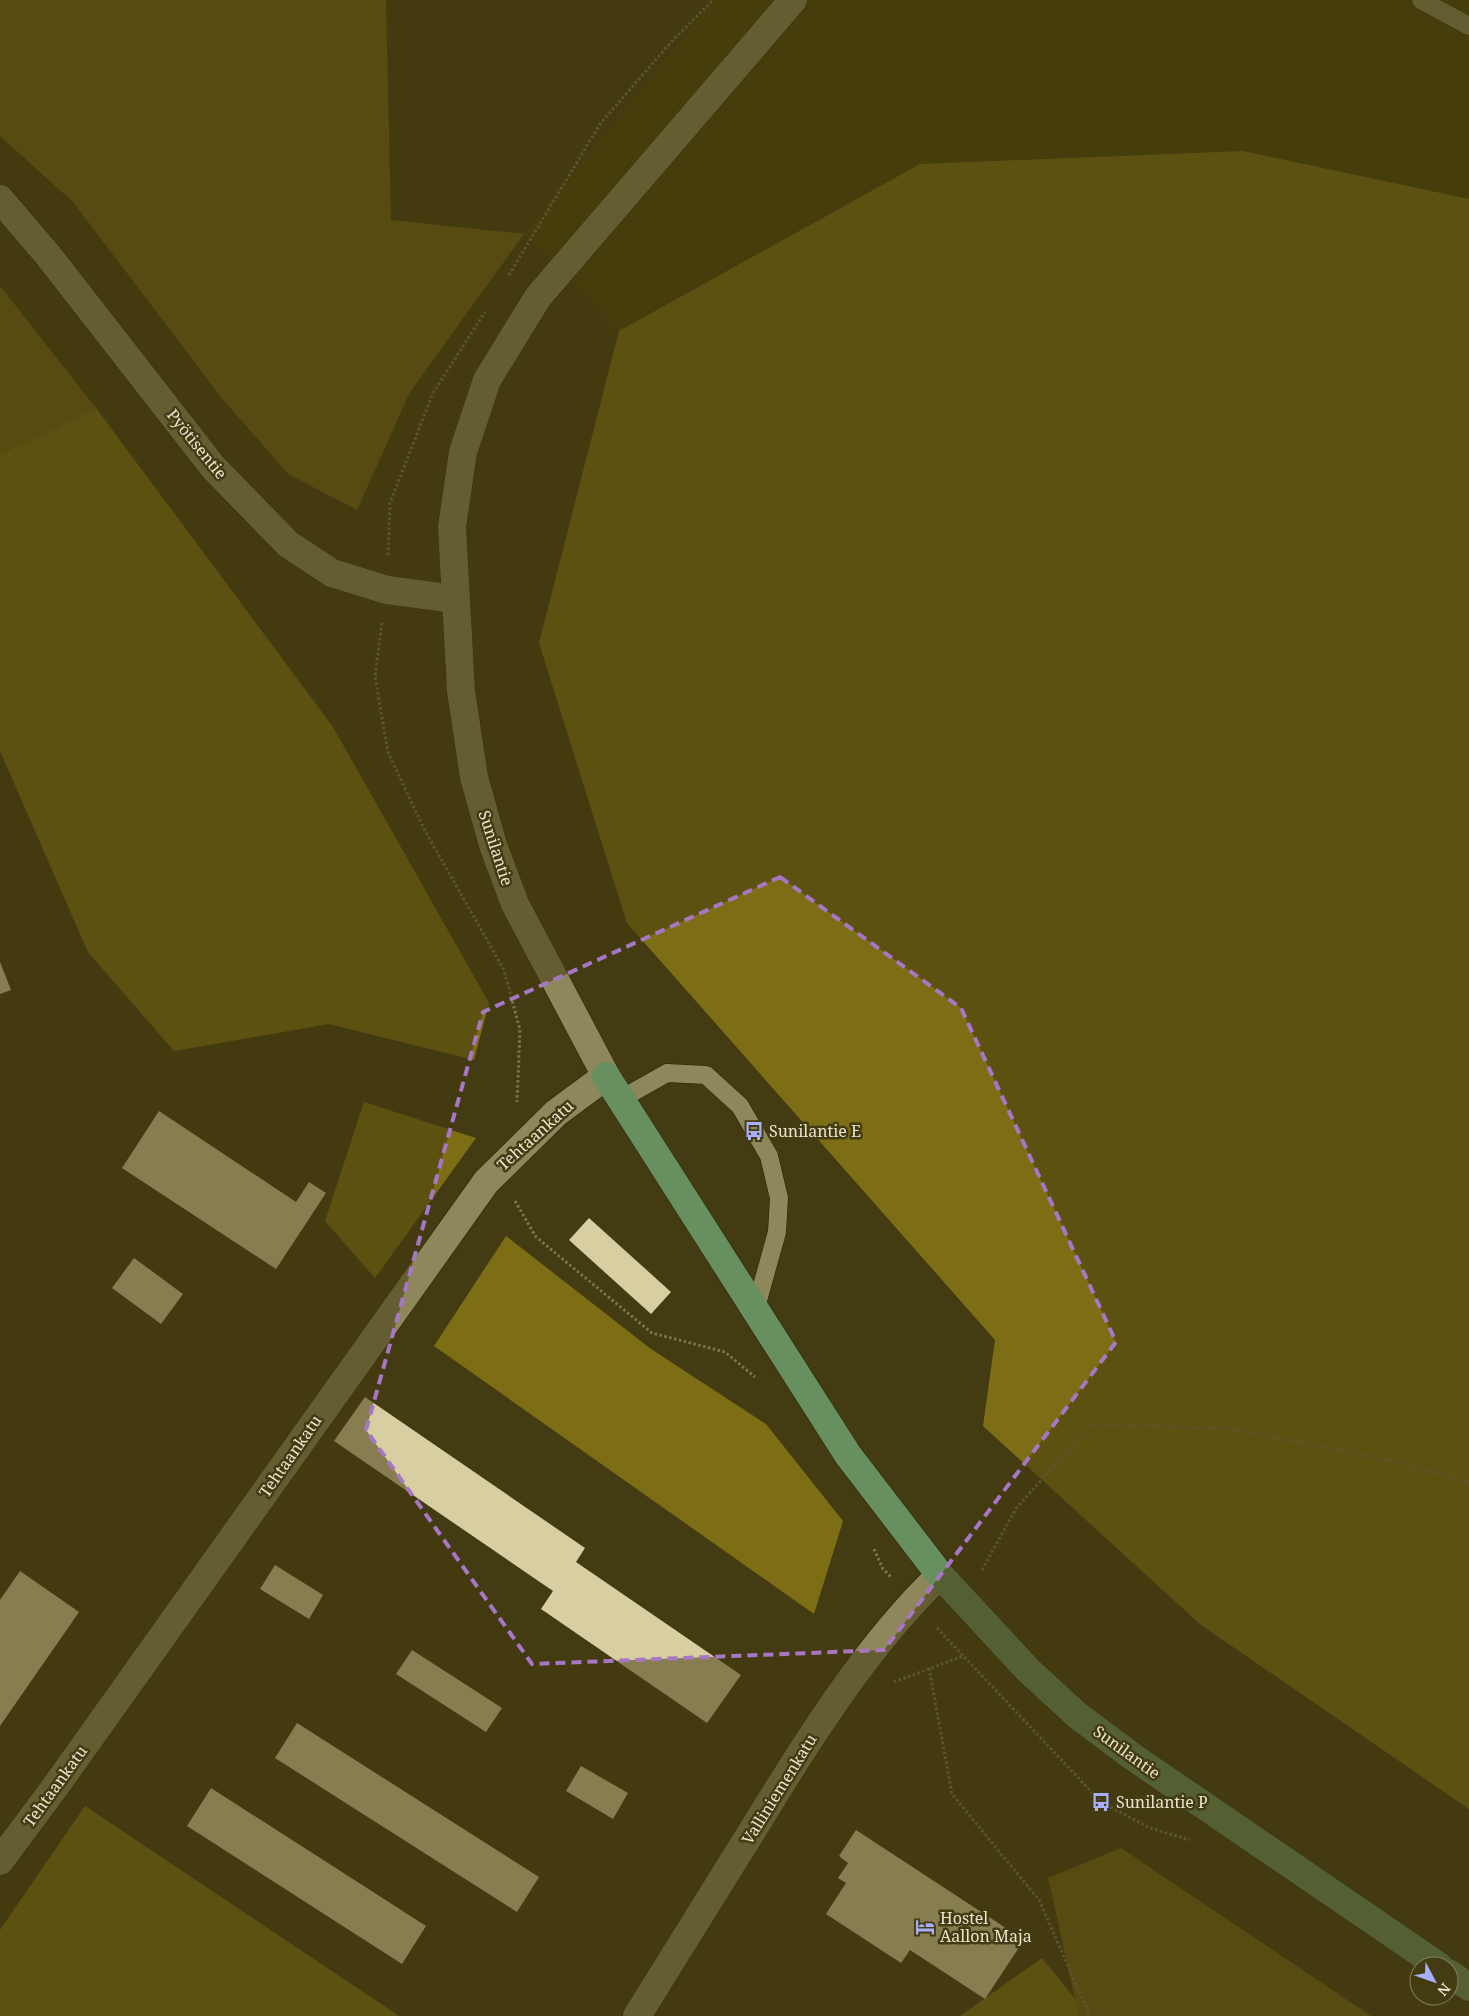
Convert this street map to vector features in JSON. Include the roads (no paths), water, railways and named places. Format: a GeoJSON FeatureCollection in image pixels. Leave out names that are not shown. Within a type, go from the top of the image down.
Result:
{"type":"FeatureCollection","features":[{"type":"Feature","properties":{"kind":"street","name":"Sunilantie"},"geometry":{"type":"LineString","coordinates":[[793,0],[538,298],[487,380],[463,452],[452,527],[461,691],[474,777],[493,845],[515,904],[606,1076],[848,1455],[940,1575],[1028,1670],[1077,1715],[1133,1758],[1424,1956]]}},
{"type":"Feature","properties":{"kind":"street","name":"Pyötisentie"},"geometry":{"type":"LineString","coordinates":[[0,199],[46,254],[213,466],[288,544],[332,573],[387,590],[455,599]]}},
{"type":"Feature","properties":{"kind":"street","name":"Tehtaankatu"},"geometry":{"type":"LineString","coordinates":[[0,1861],[486,1182],[556,1113],[606,1076]]}},
{"type":"Feature","properties":{"kind":"street","name":"Valliniemenkatu"},"geometry":{"type":"LineString","coordinates":[[637,2016],[802,1750],[870,1654],[912,1602],[940,1575]]}},
{"type":"Feature","properties":{"kind":"lane"},"geometry":{"type":"LineString","coordinates":[[1420,0],[1469,26]]}},
{"type":"Feature","properties":{"kind":"lane"},"geometry":{"type":"LineString","coordinates":[[621,1099],[667,1073],[706,1075],[740,1106],[769,1156],[779,1198],[777,1232],[755,1311]]}},
{"type":"Feature","properties":{"kind":"place","name":"Sunilantie E"},"geometry":{"type":"Point","coordinates":[754,1131]}},
{"type":"Feature","properties":{"kind":"place","name":"Sunilantie P"},"geometry":{"type":"Point","coordinates":[1101,1802]}},
{"type":"Feature","properties":{"kind":"place","name":"Hostel Aallon Maja"},"geometry":{"type":"Point","coordinates":[925,1927]}}]}
